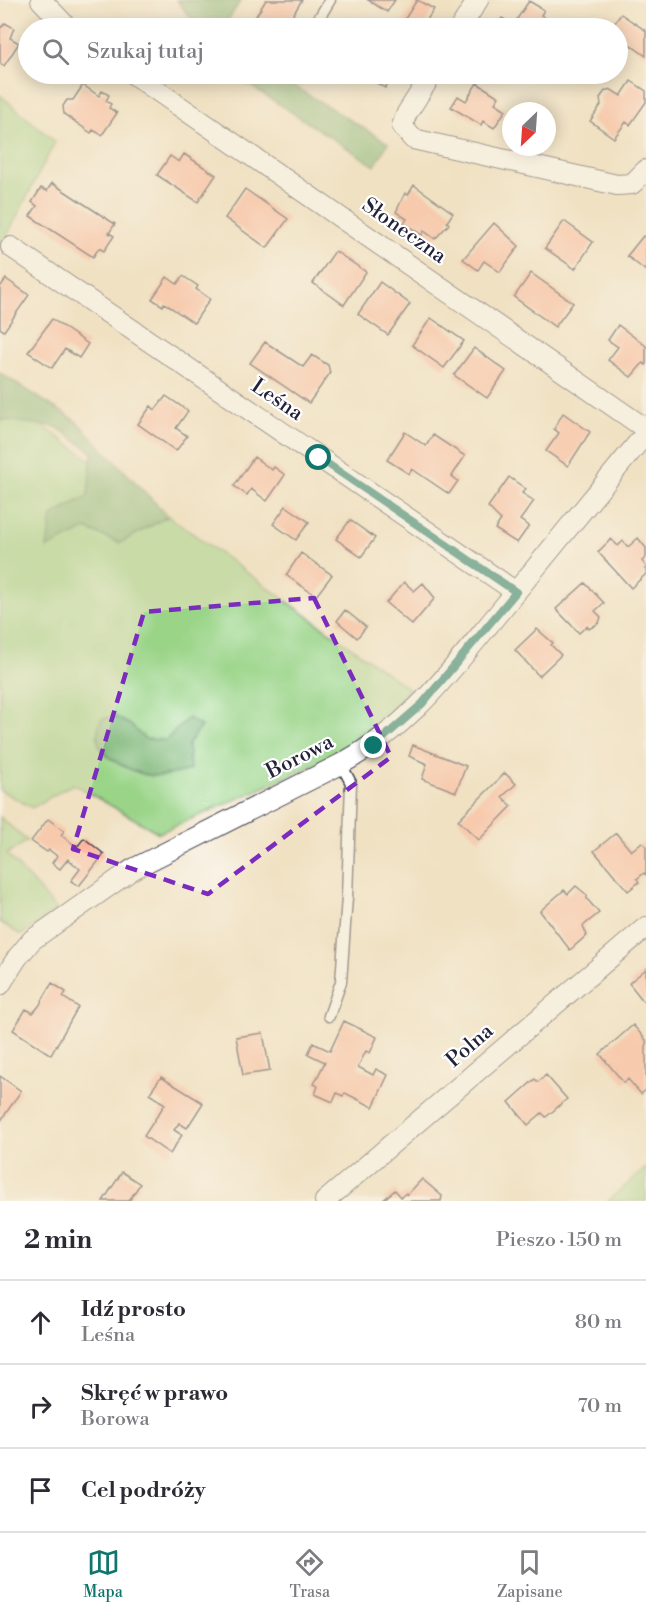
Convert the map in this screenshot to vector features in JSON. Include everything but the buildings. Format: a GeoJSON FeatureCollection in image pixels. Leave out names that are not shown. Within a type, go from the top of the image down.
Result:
{"type":"FeatureCollection","features":[{"type":"Feature","properties":{"kind":"street"},"geometry":{"type":"LineString","coordinates":[[41,0],[58,18]]}},
{"type":"Feature","properties":{"kind":"street"},"geometry":{"type":"LineString","coordinates":[[466,18],[478,0]]}},
{"type":"Feature","properties":{"kind":"street","name":"Słoneczna"},"geometry":{"type":"LineString","coordinates":[[147,84],[646,431]]}},
{"type":"Feature","properties":{"kind":"street"},"geometry":{"type":"LineString","coordinates":[[426,84],[407,113],[402,126],[413,139],[617,185],[632,184],[646,170]]}},
{"type":"Feature","properties":{"kind":"street","name":"Leśna"},"geometry":{"type":"LineString","coordinates":[[11,247],[516,592]]}},
{"type":"Feature","properties":{"kind":"street","name":"Borowa"},"geometry":{"type":"LineString","coordinates":[[0,985],[32,940],[88,898],[133,869],[374,746],[422,704],[646,431]]}},
{"type":"Feature","properties":{"kind":"street","name":"Polna"},"geometry":{"type":"LineString","coordinates":[[325,1201],[646,927]]}},
{"type":"Feature","properties":{"kind":"lane"},"geometry":{"type":"LineString","coordinates":[[319,18],[330,0]]}},
{"type":"Feature","properties":{"kind":"lane"},"geometry":{"type":"LineString","coordinates":[[329,1016],[341,982],[347,897],[351,783],[341,764]]}},
{"type":"Feature","properties":{"kind":"highlighted area"},"geometry":{"type":"Polygon","coordinates":[[[314,598],[391,757],[208,894],[73,849],[144,612],[314,598]]]}},
{"type":"Feature","properties":{"kind":"green space"},"geometry":{"type":"Polygon","coordinates":[[[177,0],[241,0],[229,18],[190,18],[177,0]]]}},
{"type":"Feature","properties":{"kind":"green space"},"geometry":{"type":"Polygon","coordinates":[[[248,84],[291,84],[388,143],[375,166],[248,84]]]}},
{"type":"Feature","properties":{"kind":"green space"},"geometry":{"type":"Polygon","coordinates":[[[0,95],[55,142],[0,249],[0,95]]]}},
{"type":"Feature","properties":{"kind":"green space"},"geometry":{"type":"Polygon","coordinates":[[[0,373],[76,421],[168,516],[120,543],[86,529],[47,548],[52,516],[88,496],[92,452],[56,427],[0,419],[0,373]]]}},
{"type":"Feature","properties":{"kind":"green space"},"geometry":{"type":"Polygon","coordinates":[[[0,419],[40,424],[92,461],[88,496],[52,516],[120,543],[168,516],[409,689],[367,738],[308,768],[159,833],[73,784],[32,808],[0,790],[0,419]]]}},
{"type":"Feature","properties":{"kind":"green space"},"geometry":{"type":"Polygon","coordinates":[[[114,716],[132,726],[145,739],[166,740],[188,718],[201,726],[188,745],[190,770],[158,776],[134,771],[118,763],[105,753],[98,740],[101,719],[114,716]]]}},
{"type":"Feature","properties":{"kind":"green space"},"geometry":{"type":"Polygon","coordinates":[[[0,817],[27,841],[7,854],[57,910],[21,935],[0,922],[0,817]]]}},
{"type":"Feature","properties":{"kind":"green space"},"geometry":{"type":"Polygon","coordinates":[[[646,1168],[646,1201],[608,1201],[646,1168]]]}},
{"type":"Feature","properties":{"kind":"route"},"geometry":{"type":"LineString","coordinates":[[319,458],[516,592],[422,704],[374,746]]}}]}
